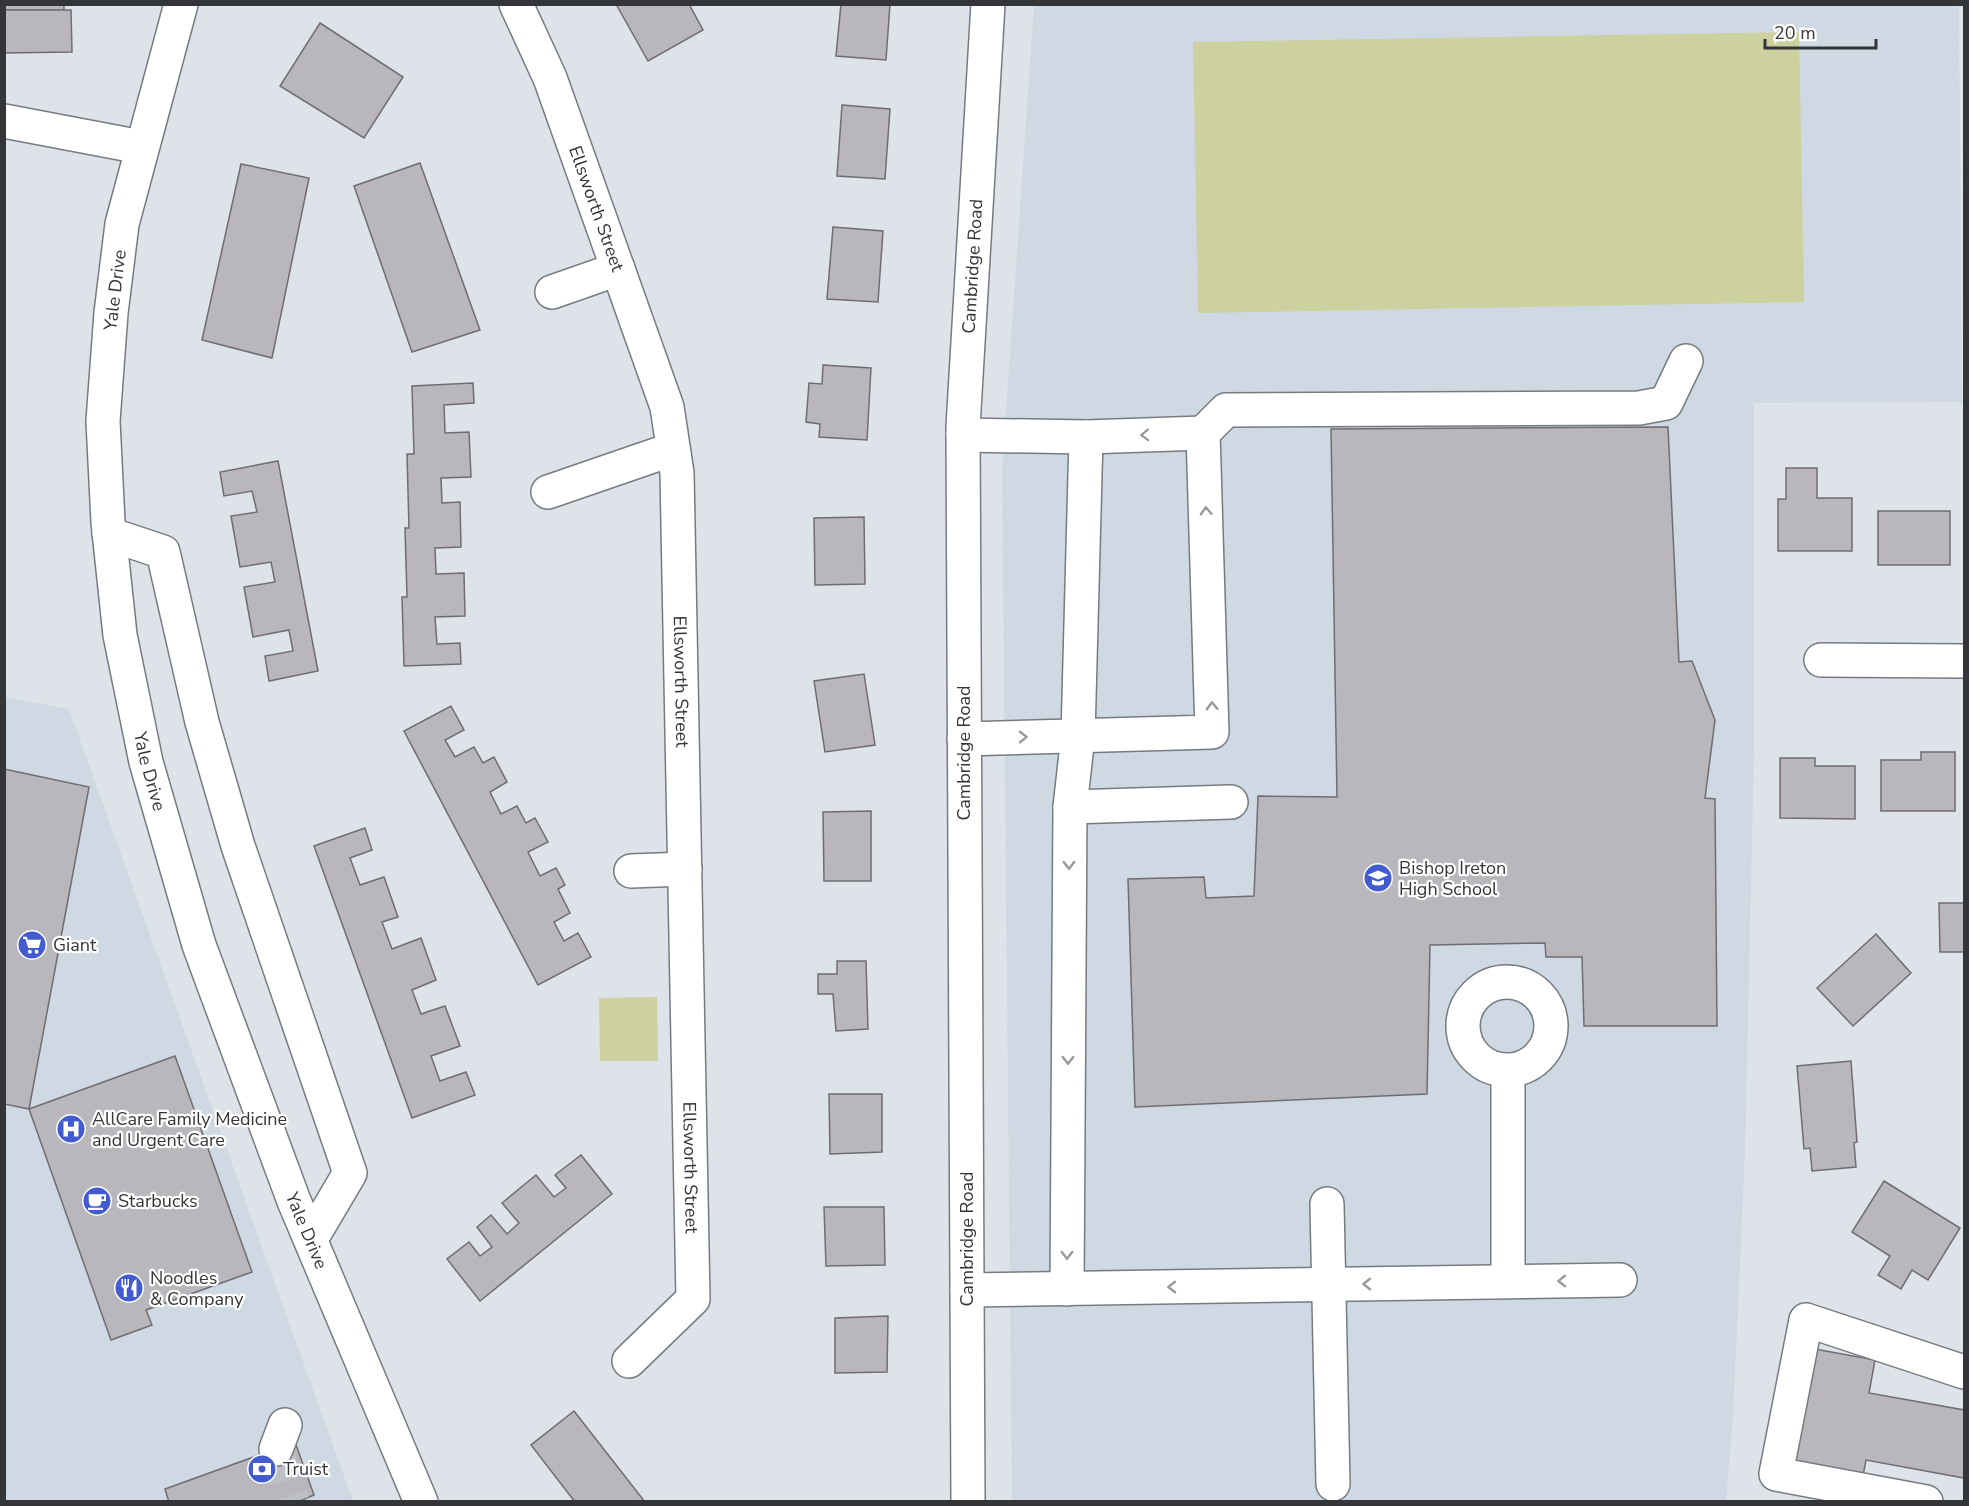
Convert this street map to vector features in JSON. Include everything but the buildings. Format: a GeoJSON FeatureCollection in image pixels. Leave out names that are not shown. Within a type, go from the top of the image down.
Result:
{"type":"FeatureCollection","features":[{"type":"Feature","properties":{"kind":"street","name":"Yale Drive"},"geometry":{"type":"LineString","coordinates":[[181,4],[122,224],[110,324],[103,421],[109,534],[120,635],[146,762],[199,945],[310,1239],[421,1502]]}},
{"type":"Feature","properties":{"kind":"street","name":"Ellsworth Street"},"geometry":{"type":"LineString","coordinates":[[516,4],[550,78],[666,406],[677,473],[693,1299],[629,1361]]}},
{"type":"Feature","properties":{"kind":"street","name":"Cambridge Road"},"geometry":{"type":"LineString","coordinates":[[968,1502],[963,435],[987,4]]}},
{"type":"Feature","properties":{"kind":"street"},"geometry":{"type":"LineString","coordinates":[[4,121],[141,147]]}},
{"type":"Feature","properties":{"kind":"street"},"geometry":{"type":"LineString","coordinates":[[552,292],[618,269]]}},
{"type":"Feature","properties":{"kind":"street"},"geometry":{"type":"LineString","coordinates":[[963,435],[1086,437],[1203,433],[1226,410],[1639,408],[1666,403],[1686,360]]}},
{"type":"Feature","properties":{"kind":"street"},"geometry":{"type":"LineString","coordinates":[[964,739],[1212,732],[1203,433]]}},
{"type":"Feature","properties":{"kind":"street"},"geometry":{"type":"LineString","coordinates":[[1067,1289],[1070,807],[1078,736],[1086,437]]}},
{"type":"Feature","properties":{"kind":"street"},"geometry":{"type":"LineString","coordinates":[[548,492],[673,449]]}},
{"type":"Feature","properties":{"kind":"street"},"geometry":{"type":"LineString","coordinates":[[109,534],[163,552],[202,722],[238,846],[350,1173],[310,1239]]}},
{"type":"Feature","properties":{"kind":"street"},"geometry":{"type":"LineString","coordinates":[[1821,660],[1965,661]]}},
{"type":"Feature","properties":{"kind":"street"},"geometry":{"type":"LineString","coordinates":[[1070,807],[1231,802]]}},
{"type":"Feature","properties":{"kind":"street"},"geometry":{"type":"LineString","coordinates":[[632,871],[685,869]]}},
{"type":"Feature","properties":{"kind":"street"},"geometry":{"type":"LineString","coordinates":[[1508,1281],[1509,1071]]}},
{"type":"Feature","properties":{"kind":"street"},"geometry":{"type":"LineString","coordinates":[[1327,1204],[1333,1484]]}},
{"type":"Feature","properties":{"kind":"street"},"geometry":{"type":"LineString","coordinates":[[967,1290],[1620,1280]]}},
{"type":"Feature","properties":{"kind":"street"},"geometry":{"type":"LineString","coordinates":[[1926,1502],[1776,1474],[1806,1320],[1965,1372]]}},
{"type":"Feature","properties":{"kind":"shaded area","name":"Bishop Ireton High School"},"geometry":{"type":"Polygon","coordinates":[[[1034,5],[1959,5],[1962,402],[1754,403],[1754,752],[1745,1152],[1733,1418],[1726,1501],[1012,1502],[1002,470],[1034,5]]]}},
{"type":"Feature","properties":{"kind":"shaded area"},"geometry":{"type":"Polygon","coordinates":[[[4,697],[69,709],[353,1501],[5,1501],[4,697]]]}},
{"type":"Feature","properties":{"kind":"green space"},"geometry":{"type":"Polygon","coordinates":[[[1799,32],[1804,302],[1198,313],[1193,42],[1799,32]]]}},
{"type":"Feature","properties":{"kind":"green space"},"geometry":{"type":"Polygon","coordinates":[[[657,997],[658,1061],[600,1061],[599,998],[657,997]]]}},
{"type":"Feature","properties":{"kind":"tunnel"},"geometry":{"type":"LineString","coordinates":[[276,1449],[293,1502]]}},
{"type":"Feature","properties":{"kind":"place","name":"Bishop Ireton High School"},"geometry":{"type":"Point","coordinates":[1378,878]}},
{"type":"Feature","properties":{"kind":"place","name":"Giant"},"geometry":{"type":"Point","coordinates":[32,945]}},
{"type":"Feature","properties":{"kind":"place","name":"AllCare Family Medicine and Urgent Care"},"geometry":{"type":"Point","coordinates":[71,1129]}},
{"type":"Feature","properties":{"kind":"place","name":"Starbucks"},"geometry":{"type":"Point","coordinates":[97,1201]}},
{"type":"Feature","properties":{"kind":"place","name":"Noodles & Company"},"geometry":{"type":"Point","coordinates":[129,1288]}},
{"type":"Feature","properties":{"kind":"place","name":"Truist"},"geometry":{"type":"Point","coordinates":[262,1469]}}]}
